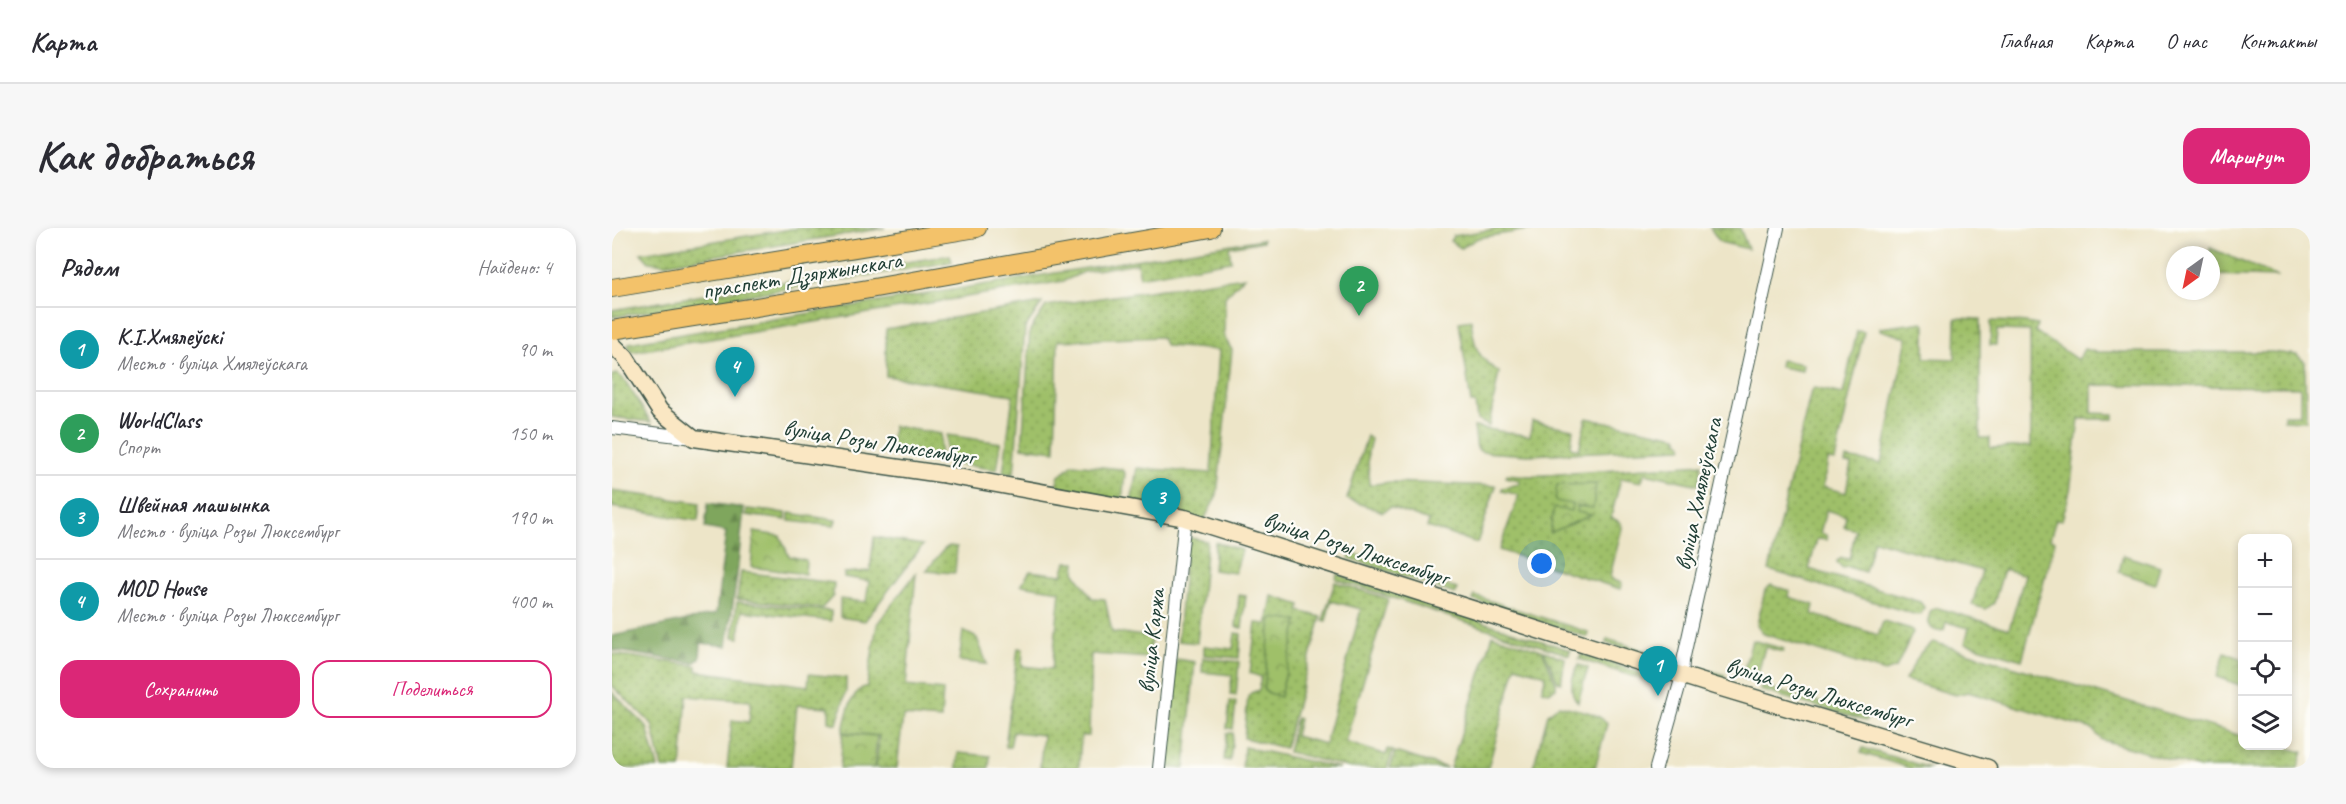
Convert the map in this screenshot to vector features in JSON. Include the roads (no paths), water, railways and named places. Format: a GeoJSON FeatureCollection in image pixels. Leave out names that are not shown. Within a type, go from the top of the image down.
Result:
{"type":"FeatureCollection","features":[{"type":"Feature","properties":{"kind":"main road","name":"праспект Дзяржынскага"},"geometry":{"type":"LineString","coordinates":[[612,288],[977,228]]}},
{"type":"Feature","properties":{"kind":"main road","name":"праспект Дзяржынскага"},"geometry":{"type":"LineString","coordinates":[[612,330],[863,290],[1202,229]]}},
{"type":"Feature","properties":{"kind":"street","name":"вуліца Хмялеўскага"},"geometry":{"type":"LineString","coordinates":[[1656,768],[1682,676],[1683,661],[1778,228]]}},
{"type":"Feature","properties":{"kind":"street"},"geometry":{"type":"LineString","coordinates":[[612,344],[626,358],[660,411],[694,438]]}},
{"type":"Feature","properties":{"kind":"street"},"geometry":{"type":"LineString","coordinates":[[647,432],[657,427],[660,411]]}},
{"type":"Feature","properties":{"kind":"street","name":"вуліца Розы Люксембург"},"geometry":{"type":"LineString","coordinates":[[612,428],[941,474],[1185,518],[1682,676],[1988,768]]}},
{"type":"Feature","properties":{"kind":"street","name":"вуліца Каржа"},"geometry":{"type":"LineString","coordinates":[[1159,768],[1185,518]]}},
{"type":"Feature","properties":{"kind":"place","name":"WorldClass"},"geometry":{"type":"Point","coordinates":[1359,316]}},
{"type":"Feature","properties":{"kind":"place","name":"MOD House"},"geometry":{"type":"Point","coordinates":[735,397]}},
{"type":"Feature","properties":{"kind":"place","name":"Швейная машынка"},"geometry":{"type":"Point","coordinates":[1161,528]}},
{"type":"Feature","properties":{"kind":"place","name":"К.І.Хмялеўскі"},"geometry":{"type":"Point","coordinates":[1658,696]}}]}
